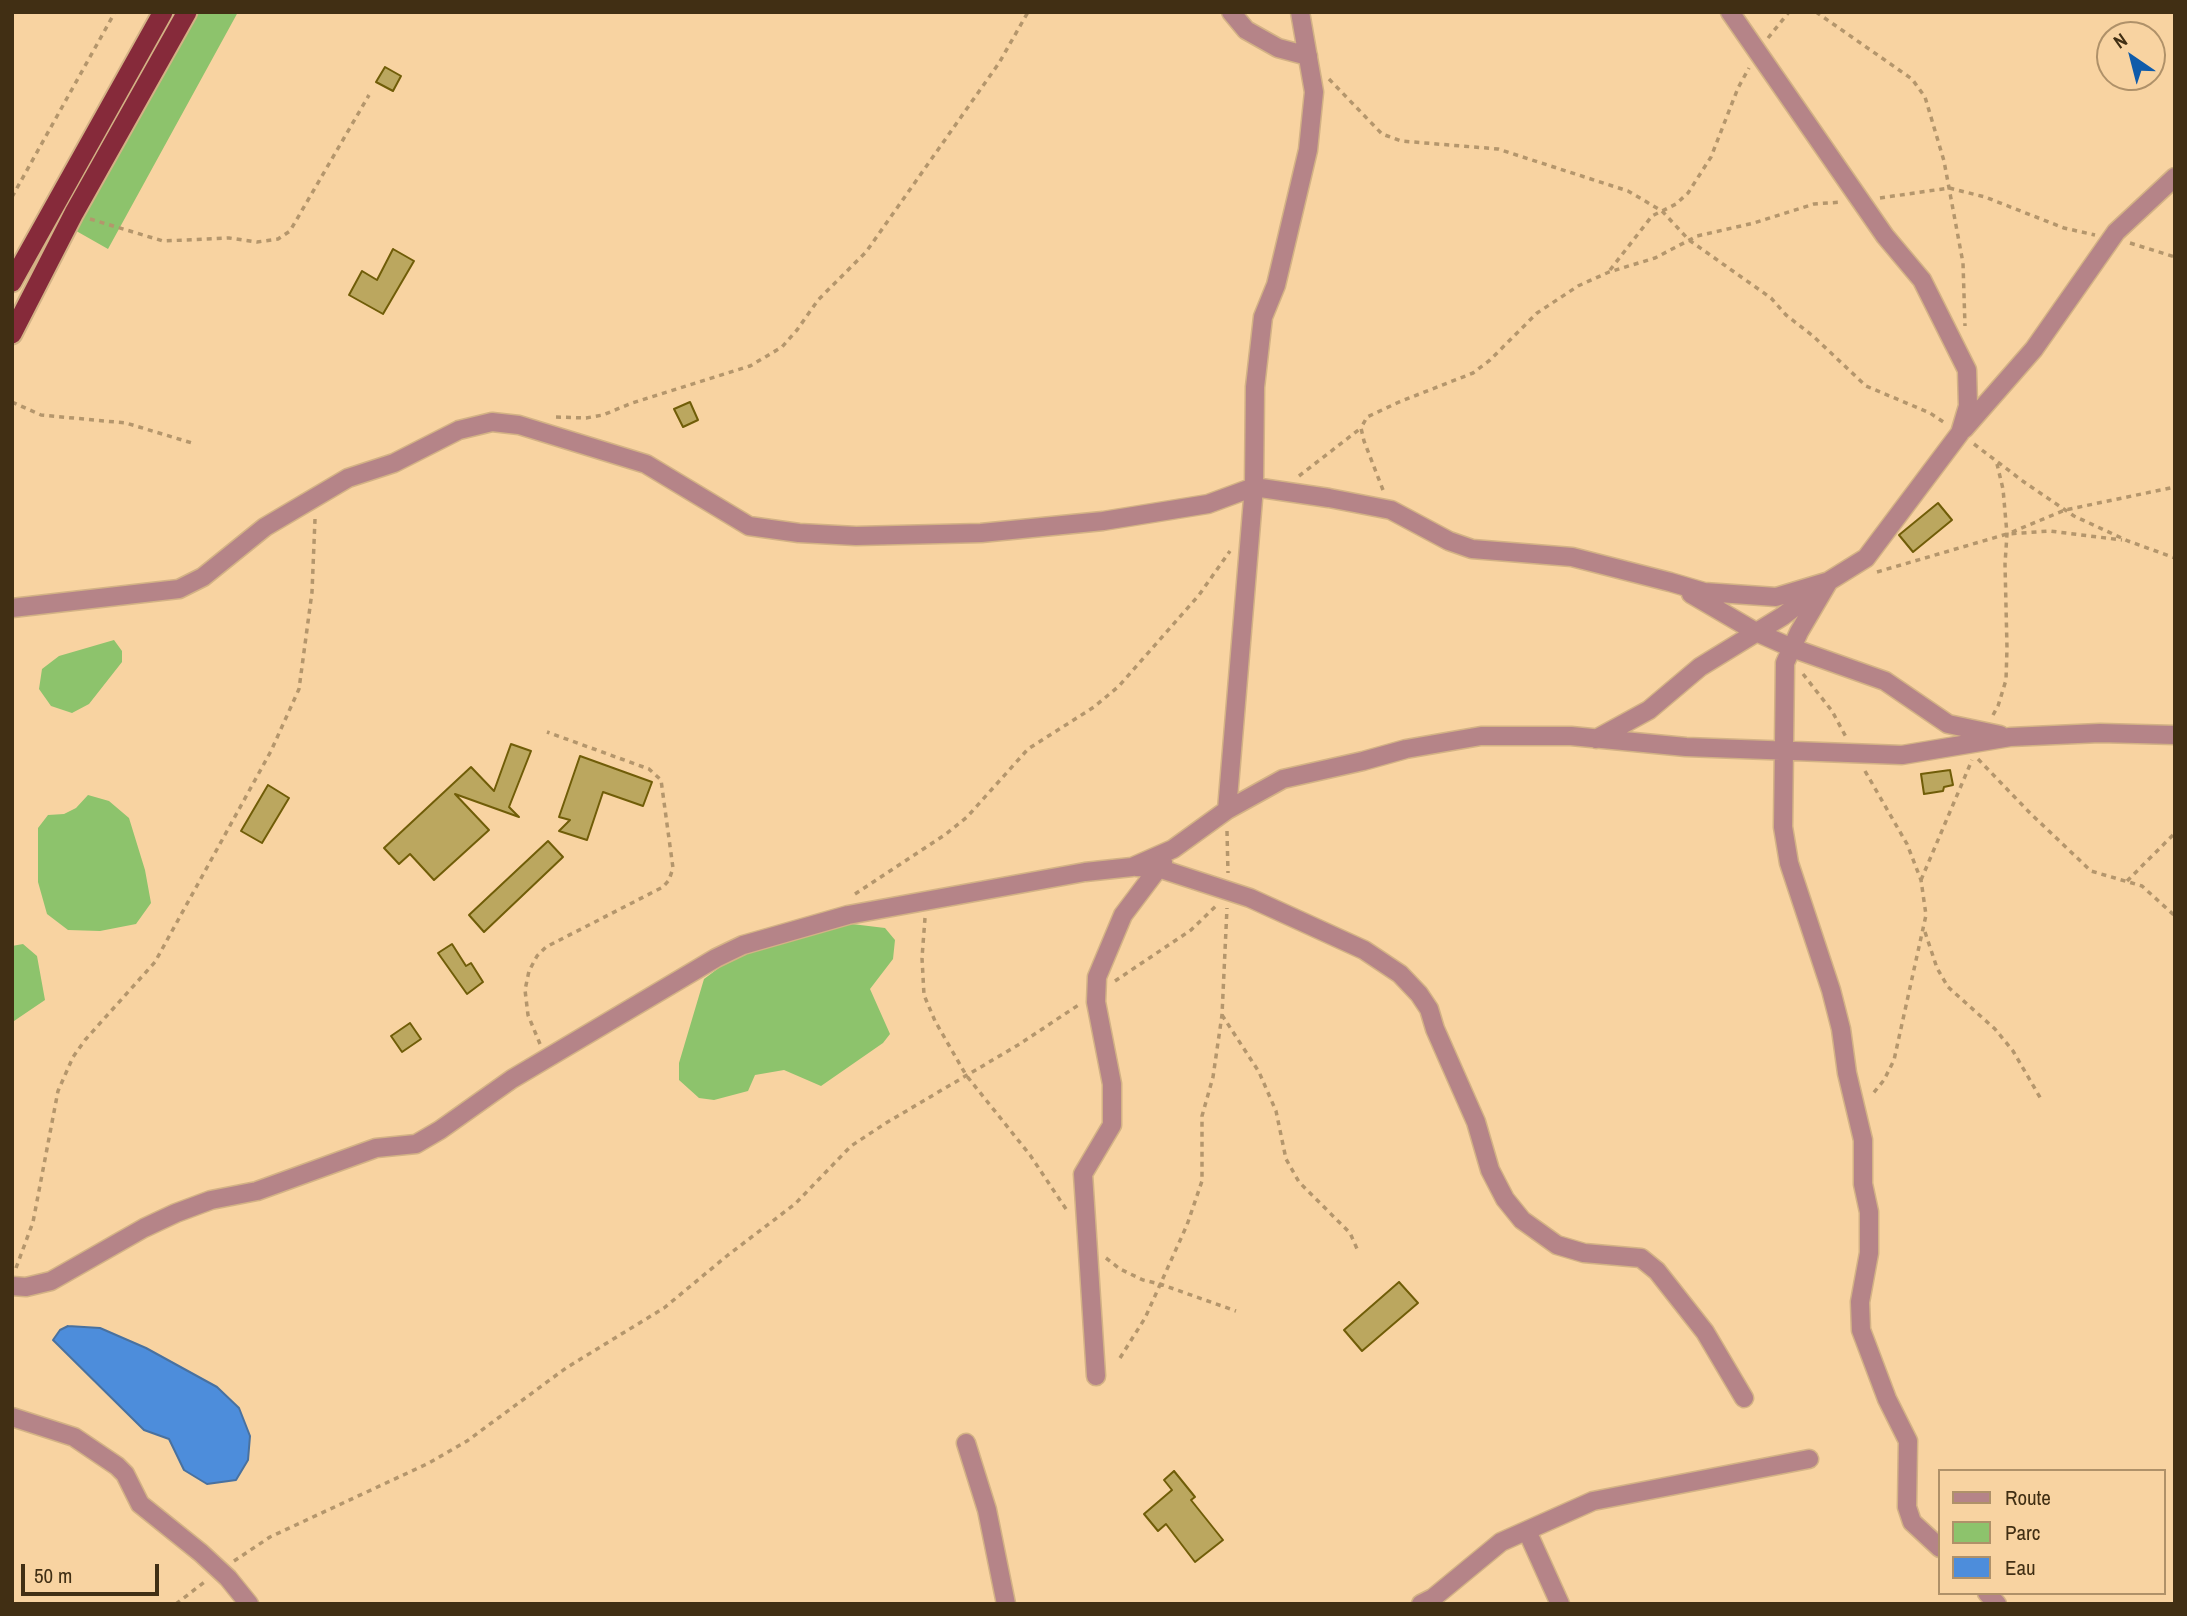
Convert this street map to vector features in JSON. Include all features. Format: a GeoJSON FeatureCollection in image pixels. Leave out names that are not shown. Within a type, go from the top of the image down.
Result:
{"type":"FeatureCollection","features":[{"type":"Feature","properties":{"kind":"highway"},"geometry":{"type":"LineString","coordinates":[[12,282],[163,12]]}},
{"type":"Feature","properties":{"kind":"highway"},"geometry":{"type":"LineString","coordinates":[[12,334],[75,213],[187,12]]}},
{"type":"Feature","properties":{"kind":"street"},"geometry":{"type":"LineString","coordinates":[[1231,12],[1246,30],[1278,48],[1308,56]]}},
{"type":"Feature","properties":{"kind":"street"},"geometry":{"type":"LineString","coordinates":[[1227,810],[1254,487],[1255,387],[1263,317],[1276,285],[1308,150],[1314,92],[1300,12]]}},
{"type":"Feature","properties":{"kind":"street"},"geometry":{"type":"LineString","coordinates":[[1730,12],[1885,236],[1922,280],[1967,370],[1968,406],[1960,433]]}},
{"type":"Feature","properties":{"kind":"street"},"geometry":{"type":"LineString","coordinates":[[1596,739],[1649,710],[1700,667],[1783,616],[1866,558],[1960,433],[2034,349],[2112,238],[2175,177]]}},
{"type":"Feature","properties":{"kind":"street"},"geometry":{"type":"LineString","coordinates":[[12,608],[179,589],[203,578],[265,527],[348,478],[394,463],[459,430],[492,422],[519,425],[646,464],[749,526],[799,533],[856,536],[981,533],[1049,527],[1103,521],[1208,503],[1254,487],[1391,510],[1449,541],[1472,549],[1572,557],[1704,592],[1776,597],[1829,582]]}},
{"type":"Feature","properties":{"kind":"street"},"geometry":{"type":"LineString","coordinates":[[1670,582],[1790,653],[1885,681],[1948,724],[2010,737]]}},
{"type":"Feature","properties":{"kind":"street"},"geometry":{"type":"LineString","coordinates":[[1829,582],[1785,663],[1783,827],[1789,863],[1831,990],[1841,1029],[1847,1073],[1863,1140],[1863,1184],[1869,1212],[1869,1253],[1860,1302],[1861,1330],[1888,1399],[1909,1441],[1907,1507],[1912,1522],[1938,1546]]}},
{"type":"Feature","properties":{"kind":"street"},"geometry":{"type":"LineString","coordinates":[[1132,867],[1173,849],[1227,810],[1283,779],[1481,736],[1571,736],[1685,747],[1902,755],[2010,737],[2100,733],[2175,735]]}},
{"type":"Feature","properties":{"kind":"street"},"geometry":{"type":"LineString","coordinates":[[1096,1377],[1083,1174],[1112,1125],[1112,1084],[1096,1002],[1097,976],[1123,915],[1173,849]]}},
{"type":"Feature","properties":{"kind":"street"},"geometry":{"type":"LineString","coordinates":[[12,1286],[26,1287],[51,1281],[144,1228],[211,1200],[257,1191],[376,1149],[416,1144],[512,1079],[716,958],[743,945],[848,915],[926,900],[1085,872],[1132,867],[1158,868],[1250,898],[1364,950],[1400,974],[1419,994],[1429,1010],[1476,1122],[1490,1170],[1505,1199],[1522,1220],[1557,1245],[1584,1254],[1641,1258],[1657,1271],[1705,1332],[1744,1398]]}},
{"type":"Feature","properties":{"kind":"street"},"geometry":{"type":"LineString","coordinates":[[12,1417],[74,1437],[117,1466],[125,1474],[140,1504],[220,1570],[250,1604]]}},
{"type":"Feature","properties":{"kind":"street"},"geometry":{"type":"LineString","coordinates":[[966,1443],[987,1510],[1006,1604]]}},
{"type":"Feature","properties":{"kind":"street"},"geometry":{"type":"LineString","coordinates":[[1421,1604],[1433,1598],[1501,1542],[1593,1501],[1808,1459]]}},
{"type":"Feature","properties":{"kind":"street"},"geometry":{"type":"LineString","coordinates":[[1527,1531],[1560,1604]]}},
{"type":"Feature","properties":{"kind":"path"},"geometry":{"type":"LineString","coordinates":[[12,197],[115,12]]}},
{"type":"Feature","properties":{"kind":"path"},"geometry":{"type":"LineString","coordinates":[[519,425],[558,416],[586,418],[603,415],[632,403],[750,366],[782,347],[818,300],[866,252],[999,62],[1028,12]]}},
{"type":"Feature","properties":{"kind":"path"},"geometry":{"type":"LineString","coordinates":[[1609,272],[1652,216],[1676,204],[1688,193],[1711,157],[1738,88],[1757,52],[1789,12]]}},
{"type":"Feature","properties":{"kind":"path"},"geometry":{"type":"LineString","coordinates":[[1816,12],[1912,79],[1925,97],[1944,161],[1963,263],[1965,330]]}},
{"type":"Feature","properties":{"kind":"path"},"geometry":{"type":"LineString","coordinates":[[1308,56],[1382,134],[1401,141],[1498,149],[1628,191],[1662,211],[1689,240],[1772,298],[1786,315],[1866,386],[1930,414],[2065,510],[2128,541],[2175,558]]}},
{"type":"Feature","properties":{"kind":"path"},"geometry":{"type":"LineString","coordinates":[[75,213],[163,241],[229,237],[257,242],[278,239],[290,231],[369,95]]}},
{"type":"Feature","properties":{"kind":"path"},"geometry":{"type":"LineString","coordinates":[[1280,491],[1361,428],[1367,417],[1473,373],[1490,360],[1537,313],[1578,286],[1609,272],[1655,258],[1697,236],[1754,223],[1814,204],[1861,201],[1949,188],[1986,197],[2064,228],[2112,238],[2175,257]]}},
{"type":"Feature","properties":{"kind":"path"},"geometry":{"type":"LineString","coordinates":[[12,402],[41,415],[125,423],[192,443]]}},
{"type":"Feature","properties":{"kind":"path"},"geometry":{"type":"LineString","coordinates":[[1361,428],[1391,510]]}},
{"type":"Feature","properties":{"kind":"path"},"geometry":{"type":"LineString","coordinates":[[1984,732],[1998,706],[2006,680],[2007,534],[2003,489],[1997,461]]}},
{"type":"Feature","properties":{"kind":"path"},"geometry":{"type":"LineString","coordinates":[[1875,573],[2007,534],[2065,510],[2175,487]]}},
{"type":"Feature","properties":{"kind":"path"},"geometry":{"type":"LineString","coordinates":[[12,1277],[33,1222],[58,1091],[73,1057],[155,962],[271,751],[299,689],[312,592],[316,527],[312,499]]}},
{"type":"Feature","properties":{"kind":"path"},"geometry":{"type":"LineString","coordinates":[[854,895],[946,834],[967,817],[1028,749],[1094,707],[1119,686],[1199,595],[1251,521]]}},
{"type":"Feature","properties":{"kind":"path"},"geometry":{"type":"LineString","coordinates":[[2007,534],[2050,531],[2128,541]]}},
{"type":"Feature","properties":{"kind":"path"},"geometry":{"type":"LineString","coordinates":[[1790,653],[1832,711],[1907,844],[1921,880],[1926,915],[1924,929],[1894,1060],[1884,1080],[1857,1113]]}},
{"type":"Feature","properties":{"kind":"path"},"geometry":{"type":"LineString","coordinates":[[548,732],[649,769],[661,780],[673,868],[663,887],[546,947],[537,956],[529,971],[526,990],[528,1015],[542,1048],[549,1057]]}},
{"type":"Feature","properties":{"kind":"path"},"geometry":{"type":"LineString","coordinates":[[1921,880],[1974,754],[2030,813],[2091,871],[2142,886],[2175,916]]}},
{"type":"Feature","properties":{"kind":"path"},"geometry":{"type":"LineString","coordinates":[[1120,1358],[1145,1318],[1186,1225],[1202,1181],[1202,1116],[1213,1077],[1222,1016],[1227,947],[1227,810]]}},
{"type":"Feature","properties":{"kind":"path"},"geometry":{"type":"LineString","coordinates":[[2127,881],[2175,833]]}},
{"type":"Feature","properties":{"kind":"path"},"geometry":{"type":"LineString","coordinates":[[176,1604],[220,1570],[270,1537],[429,1463],[467,1441],[566,1368],[664,1308],[795,1204],[851,1146],[1096,994],[1191,930],[1214,910],[1228,891]]}},
{"type":"Feature","properties":{"kind":"path"},"geometry":{"type":"LineString","coordinates":[[926,900],[922,958],[924,995],[935,1021],[967,1075],[1030,1155],[1088,1242],[1120,1269],[1143,1280],[1236,1311]]}},
{"type":"Feature","properties":{"kind":"path"},"geometry":{"type":"LineString","coordinates":[[1924,929],[1937,968],[1948,987],[1995,1029],[2013,1051],[2041,1099]]}},
{"type":"Feature","properties":{"kind":"path"},"geometry":{"type":"LineString","coordinates":[[1222,1016],[1259,1072],[1276,1111],[1286,1159],[1298,1182],[1350,1233],[1358,1251]]}},
{"type":"Feature","properties":{"kind":"green space"},"geometry":{"type":"Polygon","coordinates":[[[190,12],[238,12],[108,249],[71,228],[190,12]]]}},
{"type":"Feature","properties":{"kind":"green space"},"geometry":{"type":"Polygon","coordinates":[[[114,640],[122,651],[122,662],[89,704],[72,713],[51,706],[39,689],[42,669],[59,656],[114,640]]]}},
{"type":"Feature","properties":{"kind":"green space"},"geometry":{"type":"Polygon","coordinates":[[[88,795],[109,801],[129,818],[145,870],[151,903],[136,924],[100,931],[68,930],[47,914],[38,882],[38,828],[48,815],[64,814],[76,808],[88,795]]]}},
{"type":"Feature","properties":{"kind":"green space"},"geometry":{"type":"Polygon","coordinates":[[[852,924],[885,928],[895,940],[893,959],[870,989],[890,1034],[883,1043],[821,1086],[784,1070],[755,1075],[748,1091],[714,1100],[699,1098],[679,1080],[679,1063],[704,979],[736,955],[852,924]]]}},
{"type":"Feature","properties":{"kind":"green space"},"geometry":{"type":"Polygon","coordinates":[[[23,944],[37,956],[45,1000],[12,1021],[12,946],[23,944]]]}},
{"type":"Feature","properties":{"kind":"water"},"geometry":{"type":"Polygon","coordinates":[[[68,1326],[100,1328],[146,1348],[217,1387],[239,1408],[250,1436],[248,1460],[236,1480],[207,1484],[184,1470],[169,1439],[144,1430],[53,1340],[60,1330],[68,1326]]]}},
{"type":"Feature","properties":{"kind":"building"},"geometry":{"type":"Polygon","coordinates":[[[385,67],[401,76],[393,91],[376,82],[385,67]]]}},
{"type":"Feature","properties":{"kind":"building"},"geometry":{"type":"Polygon","coordinates":[[[393,249],[414,261],[383,314],[349,295],[362,271],[377,280],[393,249]]]}},
{"type":"Feature","properties":{"kind":"building"},"geometry":{"type":"Polygon","coordinates":[[[690,402],[698,420],[683,427],[674,409],[690,402]]]}},
{"type":"Feature","properties":{"kind":"building"},"geometry":{"type":"Polygon","coordinates":[[[1938,503],[1952,520],[1913,552],[1899,535],[1938,503]]]}},
{"type":"Feature","properties":{"kind":"building"},"geometry":{"type":"Polygon","coordinates":[[[511,744],[531,751],[509,807],[519,817],[455,794],[489,830],[434,880],[410,854],[399,864],[384,848],[471,767],[494,791],[511,744]]]}},
{"type":"Feature","properties":{"kind":"building"},"geometry":{"type":"Polygon","coordinates":[[[580,756],[652,782],[643,806],[603,792],[587,840],[559,831],[570,820],[559,817],[580,756]]]}},
{"type":"Feature","properties":{"kind":"building"},"geometry":{"type":"Polygon","coordinates":[[[1950,770],[1953,785],[1944,787],[1943,791],[1924,794],[1921,774],[1950,770]]]}},
{"type":"Feature","properties":{"kind":"building"},"geometry":{"type":"Polygon","coordinates":[[[268,785],[289,798],[262,843],[241,831],[268,785]]]}},
{"type":"Feature","properties":{"kind":"building"},"geometry":{"type":"Polygon","coordinates":[[[548,841],[563,857],[484,932],[469,915],[548,841]]]}},
{"type":"Feature","properties":{"kind":"building"},"geometry":{"type":"Polygon","coordinates":[[[452,944],[466,966],[471,963],[483,982],[467,994],[438,953],[452,944]]]}},
{"type":"Feature","properties":{"kind":"building"},"geometry":{"type":"Polygon","coordinates":[[[410,1023],[421,1039],[402,1052],[391,1036],[410,1023]]]}},
{"type":"Feature","properties":{"kind":"building"},"geometry":{"type":"Polygon","coordinates":[[[1399,1282],[1418,1303],[1362,1351],[1344,1330],[1399,1282]]]}},
{"type":"Feature","properties":{"kind":"building"},"geometry":{"type":"Polygon","coordinates":[[[1174,1471],[1195,1497],[1191,1500],[1223,1540],[1195,1562],[1166,1524],[1158,1531],[1144,1514],[1172,1490],[1164,1480],[1174,1471]]]}}]}
